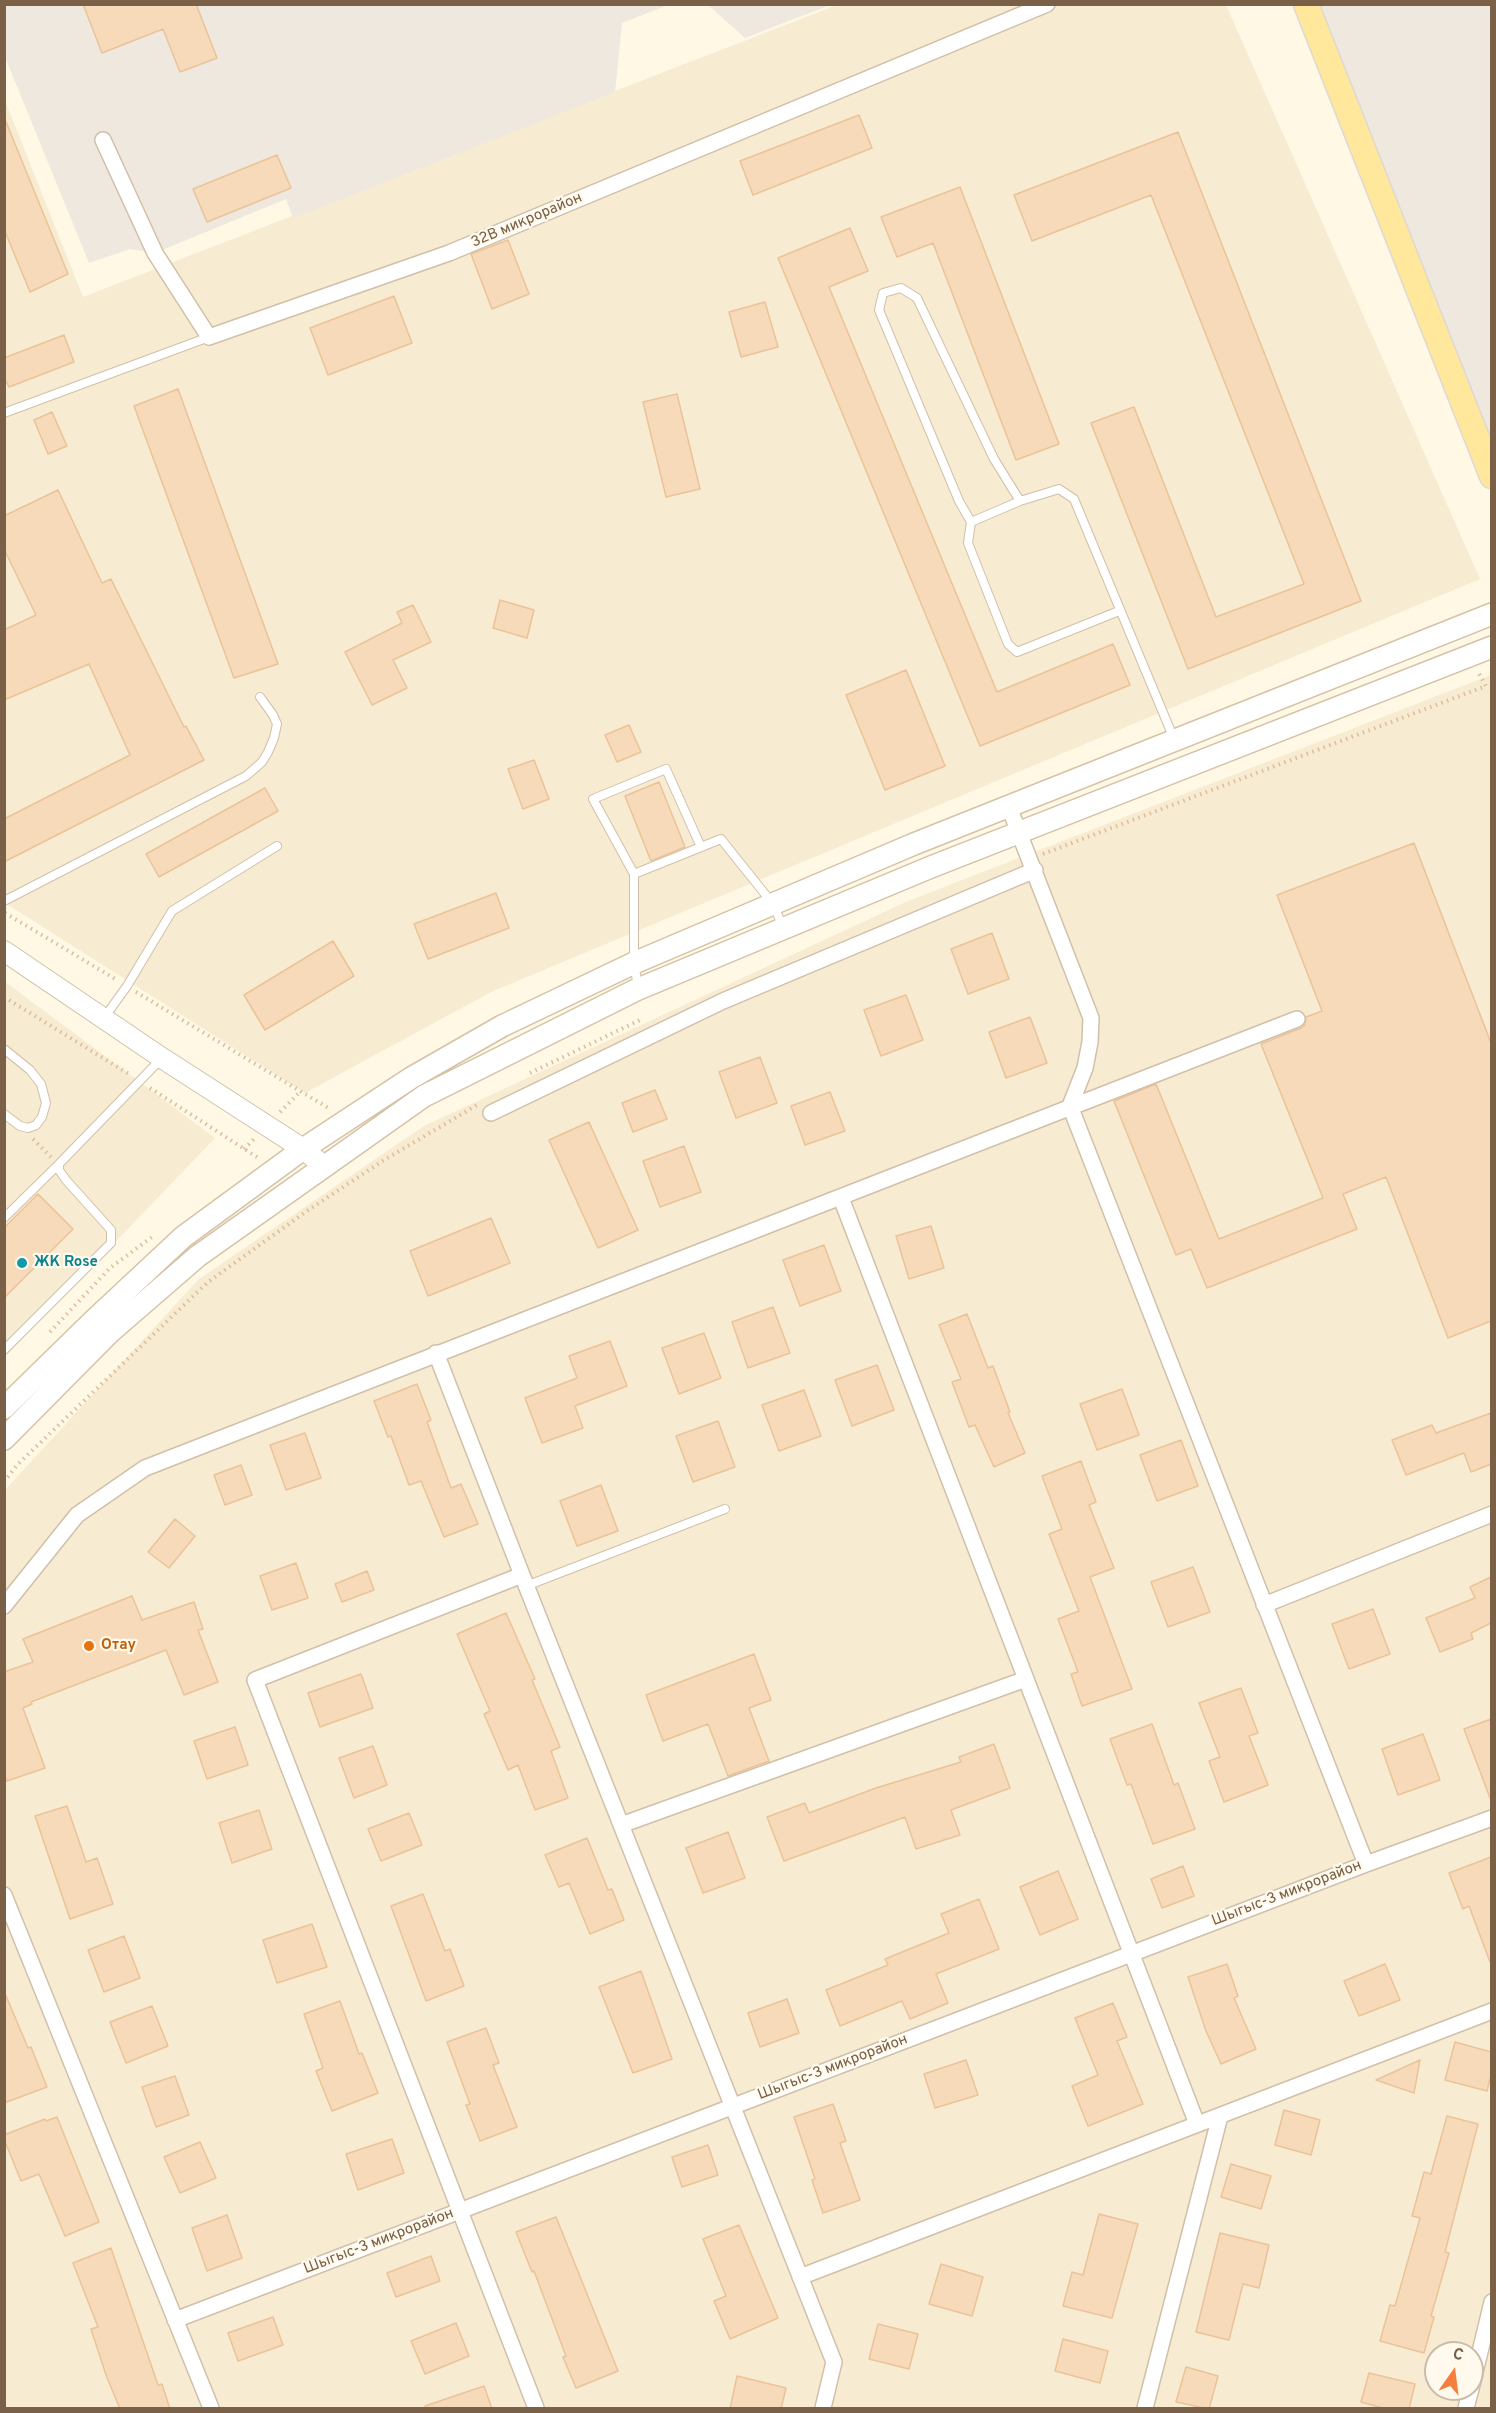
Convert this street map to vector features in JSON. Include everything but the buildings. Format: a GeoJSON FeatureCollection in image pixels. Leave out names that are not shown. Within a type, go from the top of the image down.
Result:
{"type":"FeatureCollection","features":[{"type":"Feature","properties":{"kind":"main road"},"geometry":{"type":"LineString","coordinates":[[1306,4],[1491,476]]}},
{"type":"Feature","properties":{"kind":"main road"},"geometry":{"type":"LineString","coordinates":[[4,1408],[183,1237],[345,1121],[411,1078],[501,1026],[634,963],[773,904],[1491,614]]}},
{"type":"Feature","properties":{"kind":"main road"},"geometry":{"type":"LineString","coordinates":[[4,1439],[109,1333],[198,1256],[424,1096],[639,990],[784,928],[1019,832],[1491,647]]}},
{"type":"Feature","properties":{"kind":"street","name":"32В микрорайон"},"geometry":{"type":"LineString","coordinates":[[209,337],[449,253],[1025,9],[1047,4]]}},
{"type":"Feature","properties":{"kind":"street"},"geometry":{"type":"LineString","coordinates":[[103,140],[155,253],[209,337]]}},
{"type":"Feature","properties":{"kind":"street"},"geometry":{"type":"LineString","coordinates":[[1009,807],[1091,1018],[1085,1068],[1070,1106],[1366,1864]]}},
{"type":"Feature","properties":{"kind":"street"},"geometry":{"type":"LineString","coordinates":[[490,1113],[723,1001],[1035,870]]}},
{"type":"Feature","properties":{"kind":"street"},"geometry":{"type":"LineString","coordinates":[[4,951],[162,1058],[303,1149],[324,1166]]}},
{"type":"Feature","properties":{"kind":"street"},"geometry":{"type":"LineString","coordinates":[[4,1606],[77,1515],[145,1468],[1297,1019]]}},
{"type":"Feature","properties":{"kind":"street"},"geometry":{"type":"LineString","coordinates":[[841,1198],[1197,2124]]}},
{"type":"Feature","properties":{"kind":"street"},"geometry":{"type":"LineString","coordinates":[[436,1353],[834,2362],[823,2409]]}},
{"type":"Feature","properties":{"kind":"street"},"geometry":{"type":"LineString","coordinates":[[1264,1605],[1491,1514]]}},
{"type":"Feature","properties":{"kind":"street"},"geometry":{"type":"LineString","coordinates":[[524,1580],[255,1680],[537,2409]]}},
{"type":"Feature","properties":{"kind":"street"},"geometry":{"type":"LineString","coordinates":[[621,1825],[1026,1679]]}},
{"type":"Feature","properties":{"kind":"street","name":"Шыгыс-3 микрорайон"},"geometry":{"type":"LineString","coordinates":[[174,2320],[1491,1818]]}},
{"type":"Feature","properties":{"kind":"street"},"geometry":{"type":"LineString","coordinates":[[4,1895],[211,2409]]}},
{"type":"Feature","properties":{"kind":"street"},"geometry":{"type":"LineString","coordinates":[[800,2277],[1491,2011]]}},
{"type":"Feature","properties":{"kind":"street"},"geometry":{"type":"LineString","coordinates":[[1145,2409],[1220,2116]]}},
{"type":"Feature","properties":{"kind":"street"},"geometry":{"type":"LineString","coordinates":[[1482,2341],[1491,2302]]}},
{"type":"Feature","properties":{"kind":"lane"},"geometry":{"type":"LineString","coordinates":[[1020,501],[994,459],[917,298],[901,288],[883,293],[879,310],[959,501],[970,522],[968,543],[1008,644],[1017,652],[1119,611]]}},
{"type":"Feature","properties":{"kind":"lane"},"geometry":{"type":"LineString","coordinates":[[4,413],[209,337]]}},
{"type":"Feature","properties":{"kind":"lane"},"geometry":{"type":"LineString","coordinates":[[970,522],[1020,501],[1059,489],[1074,499],[1174,741]]}},
{"type":"Feature","properties":{"kind":"lane"},"geometry":{"type":"LineString","coordinates":[[4,901],[246,776],[268,752],[277,724],[273,714],[260,697]]}},
{"type":"Feature","properties":{"kind":"lane"},"geometry":{"type":"LineString","coordinates":[[639,990],[634,963],[634,874],[593,799],[666,769],[701,847]]}},
{"type":"Feature","properties":{"kind":"lane"},"geometry":{"type":"LineString","coordinates":[[634,874],[721,839],[773,904],[784,928]]}},
{"type":"Feature","properties":{"kind":"lane"},"geometry":{"type":"LineString","coordinates":[[104,1018],[127,986],[172,911],[277,846]]}},
{"type":"Feature","properties":{"kind":"lane"},"geometry":{"type":"LineString","coordinates":[[4,1049],[30,1070],[44,1091],[46,1103],[42,1117],[36,1125],[28,1128],[20,1126],[4,1114]]}},
{"type":"Feature","properties":{"kind":"lane"},"geometry":{"type":"LineString","coordinates":[[4,1218],[162,1058]]}},
{"type":"Feature","properties":{"kind":"lane"},"geometry":{"type":"LineString","coordinates":[[4,1350],[111,1243],[111,1230],[66,1180],[59,1170],[59,1164]]}},
{"type":"Feature","properties":{"kind":"lane"},"geometry":{"type":"LineString","coordinates":[[524,1580],[725,1509]]}},
{"type":"Feature","properties":{"kind":"path"},"geometry":{"type":"LineString","coordinates":[[4,912],[325,1106],[345,1121]]}},
{"type":"Feature","properties":{"kind":"path"},"geometry":{"type":"LineString","coordinates":[[20,1126],[59,1164]]}},
{"type":"Feature","properties":{"kind":"path"},"geometry":{"type":"LineString","coordinates":[[4,1482],[17,1465]]}},
{"type":"Feature","properties":{"kind":"shaded area"},"geometry":{"type":"Polygon","coordinates":[[[4,5],[668,5],[622,23],[615,92],[293,218],[286,199],[155,253],[130,249],[89,263],[5,57],[4,5]]]}},
{"type":"Feature","properties":{"kind":"shaded area"},"geometry":{"type":"Polygon","coordinates":[[[708,5],[830,5],[745,38],[708,5]]]}},
{"type":"Feature","properties":{"kind":"shaded area"},"geometry":{"type":"Polygon","coordinates":[[[837,5],[1226,5],[1480,579],[491,992],[305,1093],[5,903],[4,98],[83,297],[837,5]]]}},
{"type":"Feature","properties":{"kind":"shaded area"},"geometry":{"type":"Polygon","coordinates":[[[1309,5],[1491,5],[1491,458],[1309,5]]]}},
{"type":"Feature","properties":{"kind":"shaded area"},"geometry":{"type":"Polygon","coordinates":[[[1491,675],[1491,2408],[5,2408],[4,1491],[199,1279],[424,1126],[908,901],[1491,675]]]}},
{"type":"Feature","properties":{"kind":"shaded area"},"geometry":{"type":"Polygon","coordinates":[[[4,981],[215,1138],[5,1357],[4,1357],[4,981]]]}},
{"type":"Feature","properties":{"kind":"place","name":"ЖК Rose"},"geometry":{"type":"Point","coordinates":[22,1263]}},
{"type":"Feature","properties":{"kind":"place","name":"Отау"},"geometry":{"type":"Point","coordinates":[89,1646]}}]}
